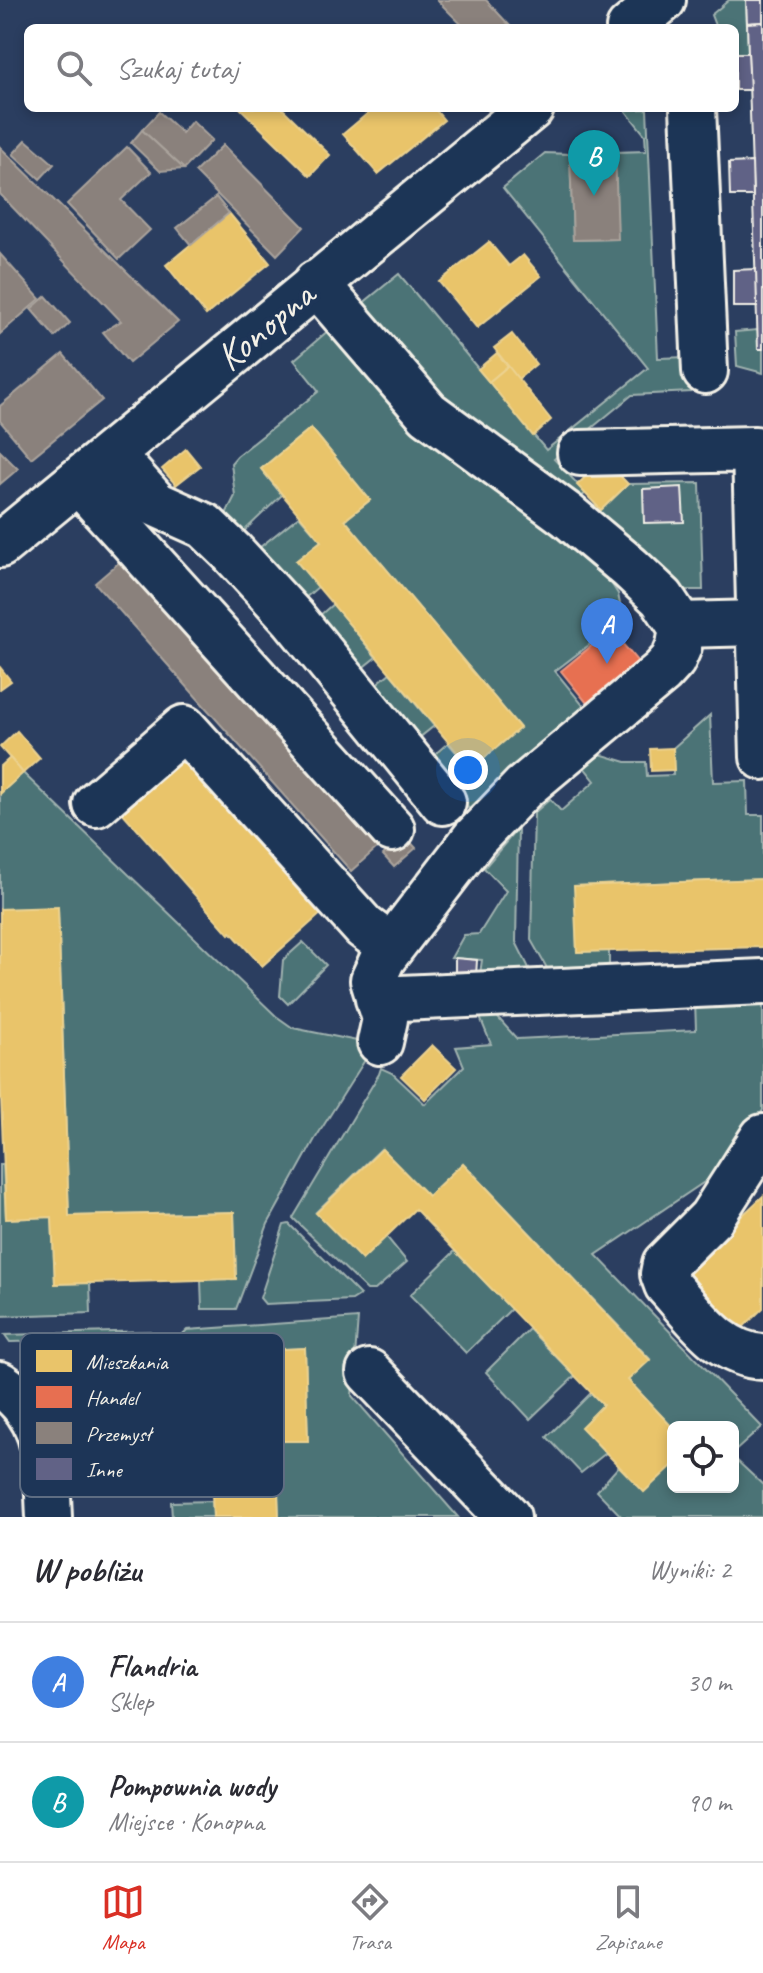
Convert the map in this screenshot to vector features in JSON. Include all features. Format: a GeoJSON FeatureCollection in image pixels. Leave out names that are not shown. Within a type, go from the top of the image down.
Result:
{"type":"FeatureCollection","features":[{"type":"Feature","properties":{"kind":"street","name":"Konopna"},"geometry":{"type":"LineString","coordinates":[[0,545],[526,112]]}},
{"type":"Feature","properties":{"kind":"street"},"geometry":{"type":"LineString","coordinates":[[693,112],[705,371]]}},
{"type":"Feature","properties":{"kind":"street"},"geometry":{"type":"LineString","coordinates":[[316,283],[428,413],[530,486],[630,568],[662,598],[680,625],[679,646],[673,660],[523,788],[475,838],[391,947],[373,980],[379,1021],[763,982]]}},
{"type":"Feature","properties":{"kind":"street"},"geometry":{"type":"LineString","coordinates":[[580,453],[755,449],[763,757]]}},
{"type":"Feature","properties":{"kind":"street"},"geometry":{"type":"LineString","coordinates":[[112,455],[156,504],[205,526],[232,552],[293,618],[443,802]]}},
{"type":"Feature","properties":{"kind":"street"},"geometry":{"type":"LineString","coordinates":[[78,481],[392,829]]}},
{"type":"Feature","properties":{"kind":"street"},"geometry":{"type":"LineString","coordinates":[[680,625],[759,623]]}},
{"type":"Feature","properties":{"kind":"street"},"geometry":{"type":"LineString","coordinates":[[96,804],[184,728],[364,927],[391,947]]}},
{"type":"Feature","properties":{"kind":"street"},"geometry":{"type":"LineString","coordinates":[[763,1137],[711,1218],[665,1264],[663,1274],[667,1285],[722,1344],[734,1352],[763,1357]]}},
{"type":"Feature","properties":{"kind":"street"},"geometry":{"type":"LineString","coordinates":[[369,1372],[508,1517]]}},
{"type":"Feature","properties":{"kind":"street"},"geometry":{"type":"LineString","coordinates":[[0,1384],[20,1402]]}},
{"type":"Feature","properties":{"kind":"street"},"geometry":{"type":"LineString","coordinates":[[48,1497],[49,1517]]}},
{"type":"Feature","properties":{"kind":"green space"},"geometry":{"type":"Polygon","coordinates":[[[729,0],[746,0],[748,53],[739,53],[739,24],[714,24],[711,15],[729,0]]]}},
{"type":"Feature","properties":{"kind":"green space"},"geometry":{"type":"Polygon","coordinates":[[[627,112],[647,112],[658,358],[688,357],[691,392],[632,395],[554,459],[586,493],[582,496],[537,463],[480,436],[431,397],[362,304],[399,274],[546,450],[648,368],[503,188],[545,153],[570,154],[573,240],[617,239],[615,152],[646,151],[645,135],[627,112]]]}},
{"type":"Feature","properties":{"kind":"green space"},"geometry":{"type":"Polygon","coordinates":[[[337,323],[602,569],[618,594],[623,619],[555,671],[586,709],[469,809],[428,760],[448,743],[471,769],[520,728],[345,520],[370,500],[311,428],[261,469],[282,495],[241,534],[225,516],[235,496],[231,463],[319,391],[294,360],[337,323]]]}},
{"type":"Feature","properties":{"kind":"green space"},"geometry":{"type":"Polygon","coordinates":[[[757,330],[763,349],[763,373],[737,366],[735,332],[757,330]]]}},
{"type":"Feature","properties":{"kind":"green space"},"geometry":{"type":"Polygon","coordinates":[[[700,483],[703,590],[679,590],[594,507],[598,505],[602,509],[628,484],[700,483]]]}},
{"type":"Feature","properties":{"kind":"green space"},"geometry":{"type":"Polygon","coordinates":[[[299,516],[321,541],[296,561],[318,587],[298,604],[254,552],[299,516]]]}},
{"type":"Feature","properties":{"kind":"green space"},"geometry":{"type":"Polygon","coordinates":[[[333,604],[376,657],[356,673],[312,622],[333,604]]]}},
{"type":"Feature","properties":{"kind":"green space"},"geometry":{"type":"Polygon","coordinates":[[[390,673],[434,726],[414,742],[369,690],[390,673]]]}},
{"type":"Feature","properties":{"kind":"green space"},"geometry":{"type":"Polygon","coordinates":[[[710,715],[713,782],[747,781],[748,815],[763,815],[763,879],[575,886],[577,952],[609,951],[609,974],[552,977],[531,940],[534,813],[550,799],[561,811],[595,781],[583,766],[600,754],[626,762],[646,762],[647,776],[673,775],[673,748],[710,715]]]}},
{"type":"Feature","properties":{"kind":"green space"},"geometry":{"type":"Polygon","coordinates":[[[23,773],[276,1016],[293,1028],[367,1043],[365,1060],[315,1139],[268,1224],[236,1309],[202,1309],[201,1280],[236,1278],[234,1212],[69,1216],[58,908],[0,909],[0,793],[23,773]]]}},
{"type":"Feature","properties":{"kind":"green space"},"geometry":{"type":"Polygon","coordinates":[[[518,828],[516,942],[534,978],[479,981],[482,960],[451,958],[464,935],[479,934],[506,891],[484,868],[518,828]]]}},
{"type":"Feature","properties":{"kind":"green space"},"geometry":{"type":"Polygon","coordinates":[[[303,942],[326,965],[288,1004],[280,996],[283,960],[303,942]]]}},
{"type":"Feature","properties":{"kind":"green space"},"geometry":{"type":"Polygon","coordinates":[[[763,997],[763,1110],[728,1166],[596,1255],[762,1427],[739,1448],[739,1421],[667,1422],[628,1380],[650,1359],[463,1163],[428,1196],[381,1149],[316,1212],[386,1236],[407,1262],[375,1290],[367,1290],[293,1218],[381,1068],[392,1073],[425,1104],[464,1066],[456,1047],[491,1044],[477,1010],[491,1010],[517,1039],[696,1030],[695,1000],[763,997]]]}},
{"type":"Feature","properties":{"kind":"green space"},"geometry":{"type":"Polygon","coordinates":[[[0,1165],[3,1165],[6,1219],[52,1217],[55,1284],[90,1283],[91,1313],[0,1316],[0,1165]]]}},
{"type":"Feature","properties":{"kind":"green space"},"geometry":{"type":"Polygon","coordinates":[[[289,1224],[360,1295],[352,1300],[265,1304],[260,1298],[284,1225],[289,1224]]]}},
{"type":"Feature","properties":{"kind":"green space"},"geometry":{"type":"Polygon","coordinates":[[[455,1251],[511,1309],[466,1353],[410,1295],[455,1251]]]}},
{"type":"Feature","properties":{"kind":"green space"},"geometry":{"type":"Polygon","coordinates":[[[358,1318],[352,1396],[458,1517],[279,1517],[278,1497],[284,1497],[284,1441],[308,1440],[305,1348],[284,1349],[284,1333],[184,1333],[187,1330],[358,1318]]]}},
{"type":"Feature","properties":{"kind":"green space"},"geometry":{"type":"Polygon","coordinates":[[[529,1329],[575,1376],[530,1419],[486,1372],[529,1329]]]}},
{"type":"Feature","properties":{"kind":"green space"},"geometry":{"type":"Polygon","coordinates":[[[150,1331],[150,1333],[78,1333],[150,1331]]]}},
{"type":"Feature","properties":{"kind":"green space"},"geometry":{"type":"Polygon","coordinates":[[[5,1335],[20,1335],[20,1342],[10,1342],[5,1335]]]}},
{"type":"Feature","properties":{"kind":"green space"},"geometry":{"type":"Polygon","coordinates":[[[591,1393],[603,1405],[582,1427],[606,1453],[581,1473],[547,1437],[591,1393]]]}},
{"type":"Feature","properties":{"kind":"green space"},"geometry":{"type":"Polygon","coordinates":[[[739,1463],[763,1485],[763,1517],[622,1517],[597,1491],[619,1466],[667,1465],[667,1493],[739,1493],[739,1463]]]}},
{"type":"Feature","properties":{"kind":"green space"},"geometry":{"type":"Polygon","coordinates":[[[212,1501],[213,1517],[172,1517],[171,1502],[212,1501]]]}},
{"type":"Feature","properties":{"kind":"building: Mieszkania"},"geometry":{"type":"Polygon","coordinates":[[[244,112],[286,112],[330,155],[310,176],[244,112]]]}},
{"type":"Feature","properties":{"kind":"building: Mieszkania"},"geometry":{"type":"Polygon","coordinates":[[[369,112],[437,112],[444,120],[378,174],[343,134],[369,112]]]}},
{"type":"Feature","properties":{"kind":"building: Mieszkania"},"geometry":{"type":"Polygon","coordinates":[[[229,213],[270,263],[206,315],[166,265],[229,213]]]}},
{"type":"Feature","properties":{"kind":"building: Mieszkania"},"geometry":{"type":"Polygon","coordinates":[[[489,242],[509,266],[523,255],[541,276],[477,328],[439,282],[489,242]]]}},
{"type":"Feature","properties":{"kind":"building: Mieszkania"},"geometry":{"type":"Polygon","coordinates":[[[512,334],[536,364],[518,379],[494,348],[512,334]]]}},
{"type":"Feature","properties":{"kind":"building: Mieszkania"},"geometry":{"type":"Polygon","coordinates":[[[497,353],[508,366],[489,382],[478,369],[497,353]]]}},
{"type":"Feature","properties":{"kind":"building: Mieszkania"},"geometry":{"type":"Polygon","coordinates":[[[508,366],[551,420],[533,436],[489,382],[508,366]]]}},
{"type":"Feature","properties":{"kind":"building: Mieszkania"},"geometry":{"type":"Polygon","coordinates":[[[311,428],[370,500],[345,520],[520,728],[471,769],[296,561],[321,541],[261,469],[311,428]]]}},
{"type":"Feature","properties":{"kind":"building: Mieszkania"},"geometry":{"type":"Polygon","coordinates":[[[186,449],[200,466],[176,485],[162,469],[186,449]]]}},
{"type":"Feature","properties":{"kind":"building: Mieszkania"},"geometry":{"type":"Polygon","coordinates":[[[604,459],[628,484],[601,510],[577,485],[604,459]]]}},
{"type":"Feature","properties":{"kind":"building: Mieszkania"},"geometry":{"type":"Polygon","coordinates":[[[0,667],[11,681],[0,689],[0,667]]]}},
{"type":"Feature","properties":{"kind":"building: Mieszkania"},"geometry":{"type":"Polygon","coordinates":[[[17,731],[40,758],[23,773],[0,747],[17,731]]]}},
{"type":"Feature","properties":{"kind":"building: Mieszkania"},"geometry":{"type":"Polygon","coordinates":[[[176,745],[323,912],[262,966],[231,932],[229,934],[121,811],[176,745]]]}},
{"type":"Feature","properties":{"kind":"building: Mieszkania"},"geometry":{"type":"Polygon","coordinates":[[[673,748],[674,770],[651,771],[650,749],[673,748]]]}},
{"type":"Feature","properties":{"kind":"building: Mieszkania"},"geometry":{"type":"Polygon","coordinates":[[[10,758],[23,773],[0,794],[0,767],[10,758]]]}},
{"type":"Feature","properties":{"kind":"building: Mieszkania"},"geometry":{"type":"Polygon","coordinates":[[[763,879],[763,947],[577,952],[574,886],[763,879]]]}},
{"type":"Feature","properties":{"kind":"building: Mieszkania"},"geometry":{"type":"Polygon","coordinates":[[[58,907],[69,1216],[234,1212],[236,1279],[55,1284],[52,1217],[6,1219],[0,1073],[0,909],[58,907]]]}},
{"type":"Feature","properties":{"kind":"building: Mieszkania"},"geometry":{"type":"Polygon","coordinates":[[[432,1045],[456,1068],[425,1099],[401,1076],[432,1045]]]}},
{"type":"Feature","properties":{"kind":"building: Mieszkania"},"geometry":{"type":"Polygon","coordinates":[[[382,1149],[428,1196],[463,1163],[650,1360],[628,1380],[667,1422],[667,1471],[644,1492],[581,1427],[603,1405],[415,1209],[362,1260],[316,1213],[382,1149]]]}},
{"type":"Feature","properties":{"kind":"building: Mieszkania"},"geometry":{"type":"Polygon","coordinates":[[[763,1196],[763,1308],[737,1333],[681,1273],[763,1196]]]}},
{"type":"Feature","properties":{"kind":"building: Mieszkania"},"geometry":{"type":"Polygon","coordinates":[[[305,1348],[308,1441],[284,1441],[284,1349],[305,1348]]]}},
{"type":"Feature","properties":{"kind":"building: Mieszkania"},"geometry":{"type":"Polygon","coordinates":[[[212,1497],[278,1497],[279,1517],[213,1517],[212,1497]]]}},
{"type":"Feature","properties":{"kind":"building: Handel"},"geometry":{"type":"Polygon","coordinates":[[[611,630],[638,662],[587,703],[561,671],[611,630]]]}},
{"type":"Feature","properties":{"kind":"building: Przemysł"},"geometry":{"type":"Polygon","coordinates":[[[437,0],[486,0],[508,24],[461,24],[437,0]]]}},
{"type":"Feature","properties":{"kind":"building: Przemysł"},"geometry":{"type":"Polygon","coordinates":[[[159,112],[182,133],[192,121],[212,140],[184,169],[142,130],[159,112]]]}},
{"type":"Feature","properties":{"kind":"building: Przemysł"},"geometry":{"type":"Polygon","coordinates":[[[142,130],[184,169],[160,171],[131,143],[142,130]]]}},
{"type":"Feature","properties":{"kind":"building: Przemysł"},"geometry":{"type":"Polygon","coordinates":[[[26,140],[54,164],[40,179],[13,154],[26,140]]]}},
{"type":"Feature","properties":{"kind":"building: Przemysł"},"geometry":{"type":"Polygon","coordinates":[[[223,145],[304,227],[277,255],[195,172],[223,145]]]}},
{"type":"Feature","properties":{"kind":"building: Przemysł"},"geometry":{"type":"Polygon","coordinates":[[[0,147],[178,322],[129,363],[103,332],[121,321],[0,194],[0,147]]]}},
{"type":"Feature","properties":{"kind":"building: Przemysł"},"geometry":{"type":"Polygon","coordinates":[[[127,147],[151,172],[121,200],[150,230],[119,259],[67,204],[127,147]]]}},
{"type":"Feature","properties":{"kind":"building: Przemysł"},"geometry":{"type":"Polygon","coordinates":[[[615,152],[618,239],[573,240],[570,154],[615,152]]]}},
{"type":"Feature","properties":{"kind":"building: Przemysł"},"geometry":{"type":"Polygon","coordinates":[[[216,197],[229,213],[191,245],[177,228],[216,197]]]}},
{"type":"Feature","properties":{"kind":"building: Przemysł"},"geometry":{"type":"Polygon","coordinates":[[[0,254],[40,299],[0,334],[0,254]]]}},
{"type":"Feature","properties":{"kind":"building: Przemysł"},"geometry":{"type":"Polygon","coordinates":[[[46,296],[70,323],[55,337],[31,309],[46,296]]]}},
{"type":"Feature","properties":{"kind":"building: Przemysł"},"geometry":{"type":"Polygon","coordinates":[[[63,354],[102,400],[31,458],[0,421],[0,406],[63,354]]]}},
{"type":"Feature","properties":{"kind":"building: Przemysł"},"geometry":{"type":"Polygon","coordinates":[[[0,451],[18,469],[0,484],[0,451]]]}},
{"type":"Feature","properties":{"kind":"building: Przemysł"},"geometry":{"type":"Polygon","coordinates":[[[122,560],[377,848],[351,871],[95,583],[122,560]]]}},
{"type":"Feature","properties":{"kind":"building: Przemysł"},"geometry":{"type":"Polygon","coordinates":[[[405,836],[416,848],[394,867],[383,855],[405,836]]]}},
{"type":"Feature","properties":{"kind":"building: Inne"},"geometry":{"type":"Polygon","coordinates":[[[746,0],[763,0],[763,22],[747,23],[746,0]]]}},
{"type":"Feature","properties":{"kind":"building: Inne"},"geometry":{"type":"Polygon","coordinates":[[[763,22],[763,349],[758,349],[747,23],[763,22]]]}},
{"type":"Feature","properties":{"kind":"building: Inne"},"geometry":{"type":"Polygon","coordinates":[[[739,53],[748,53],[750,90],[739,90],[739,53]]]}},
{"type":"Feature","properties":{"kind":"building: Inne"},"geometry":{"type":"Polygon","coordinates":[[[752,162],[753,196],[730,196],[729,163],[752,162]]]}},
{"type":"Feature","properties":{"kind":"building: Inne"},"geometry":{"type":"Polygon","coordinates":[[[756,269],[757,307],[733,307],[733,270],[756,269]]]}},
{"type":"Feature","properties":{"kind":"building: Inne"},"geometry":{"type":"Polygon","coordinates":[[[682,487],[684,522],[644,523],[643,489],[682,487]]]}},
{"type":"Feature","properties":{"kind":"building: Inne"},"geometry":{"type":"Polygon","coordinates":[[[455,958],[477,960],[476,976],[455,975],[455,958]]]}},
{"type":"Feature","properties":{"kind":"place","name":"Pompownia wody"},"geometry":{"type":"Point","coordinates":[594,196]}},
{"type":"Feature","properties":{"kind":"place","name":"Flandria"},"geometry":{"type":"Point","coordinates":[607,664]}}]}
